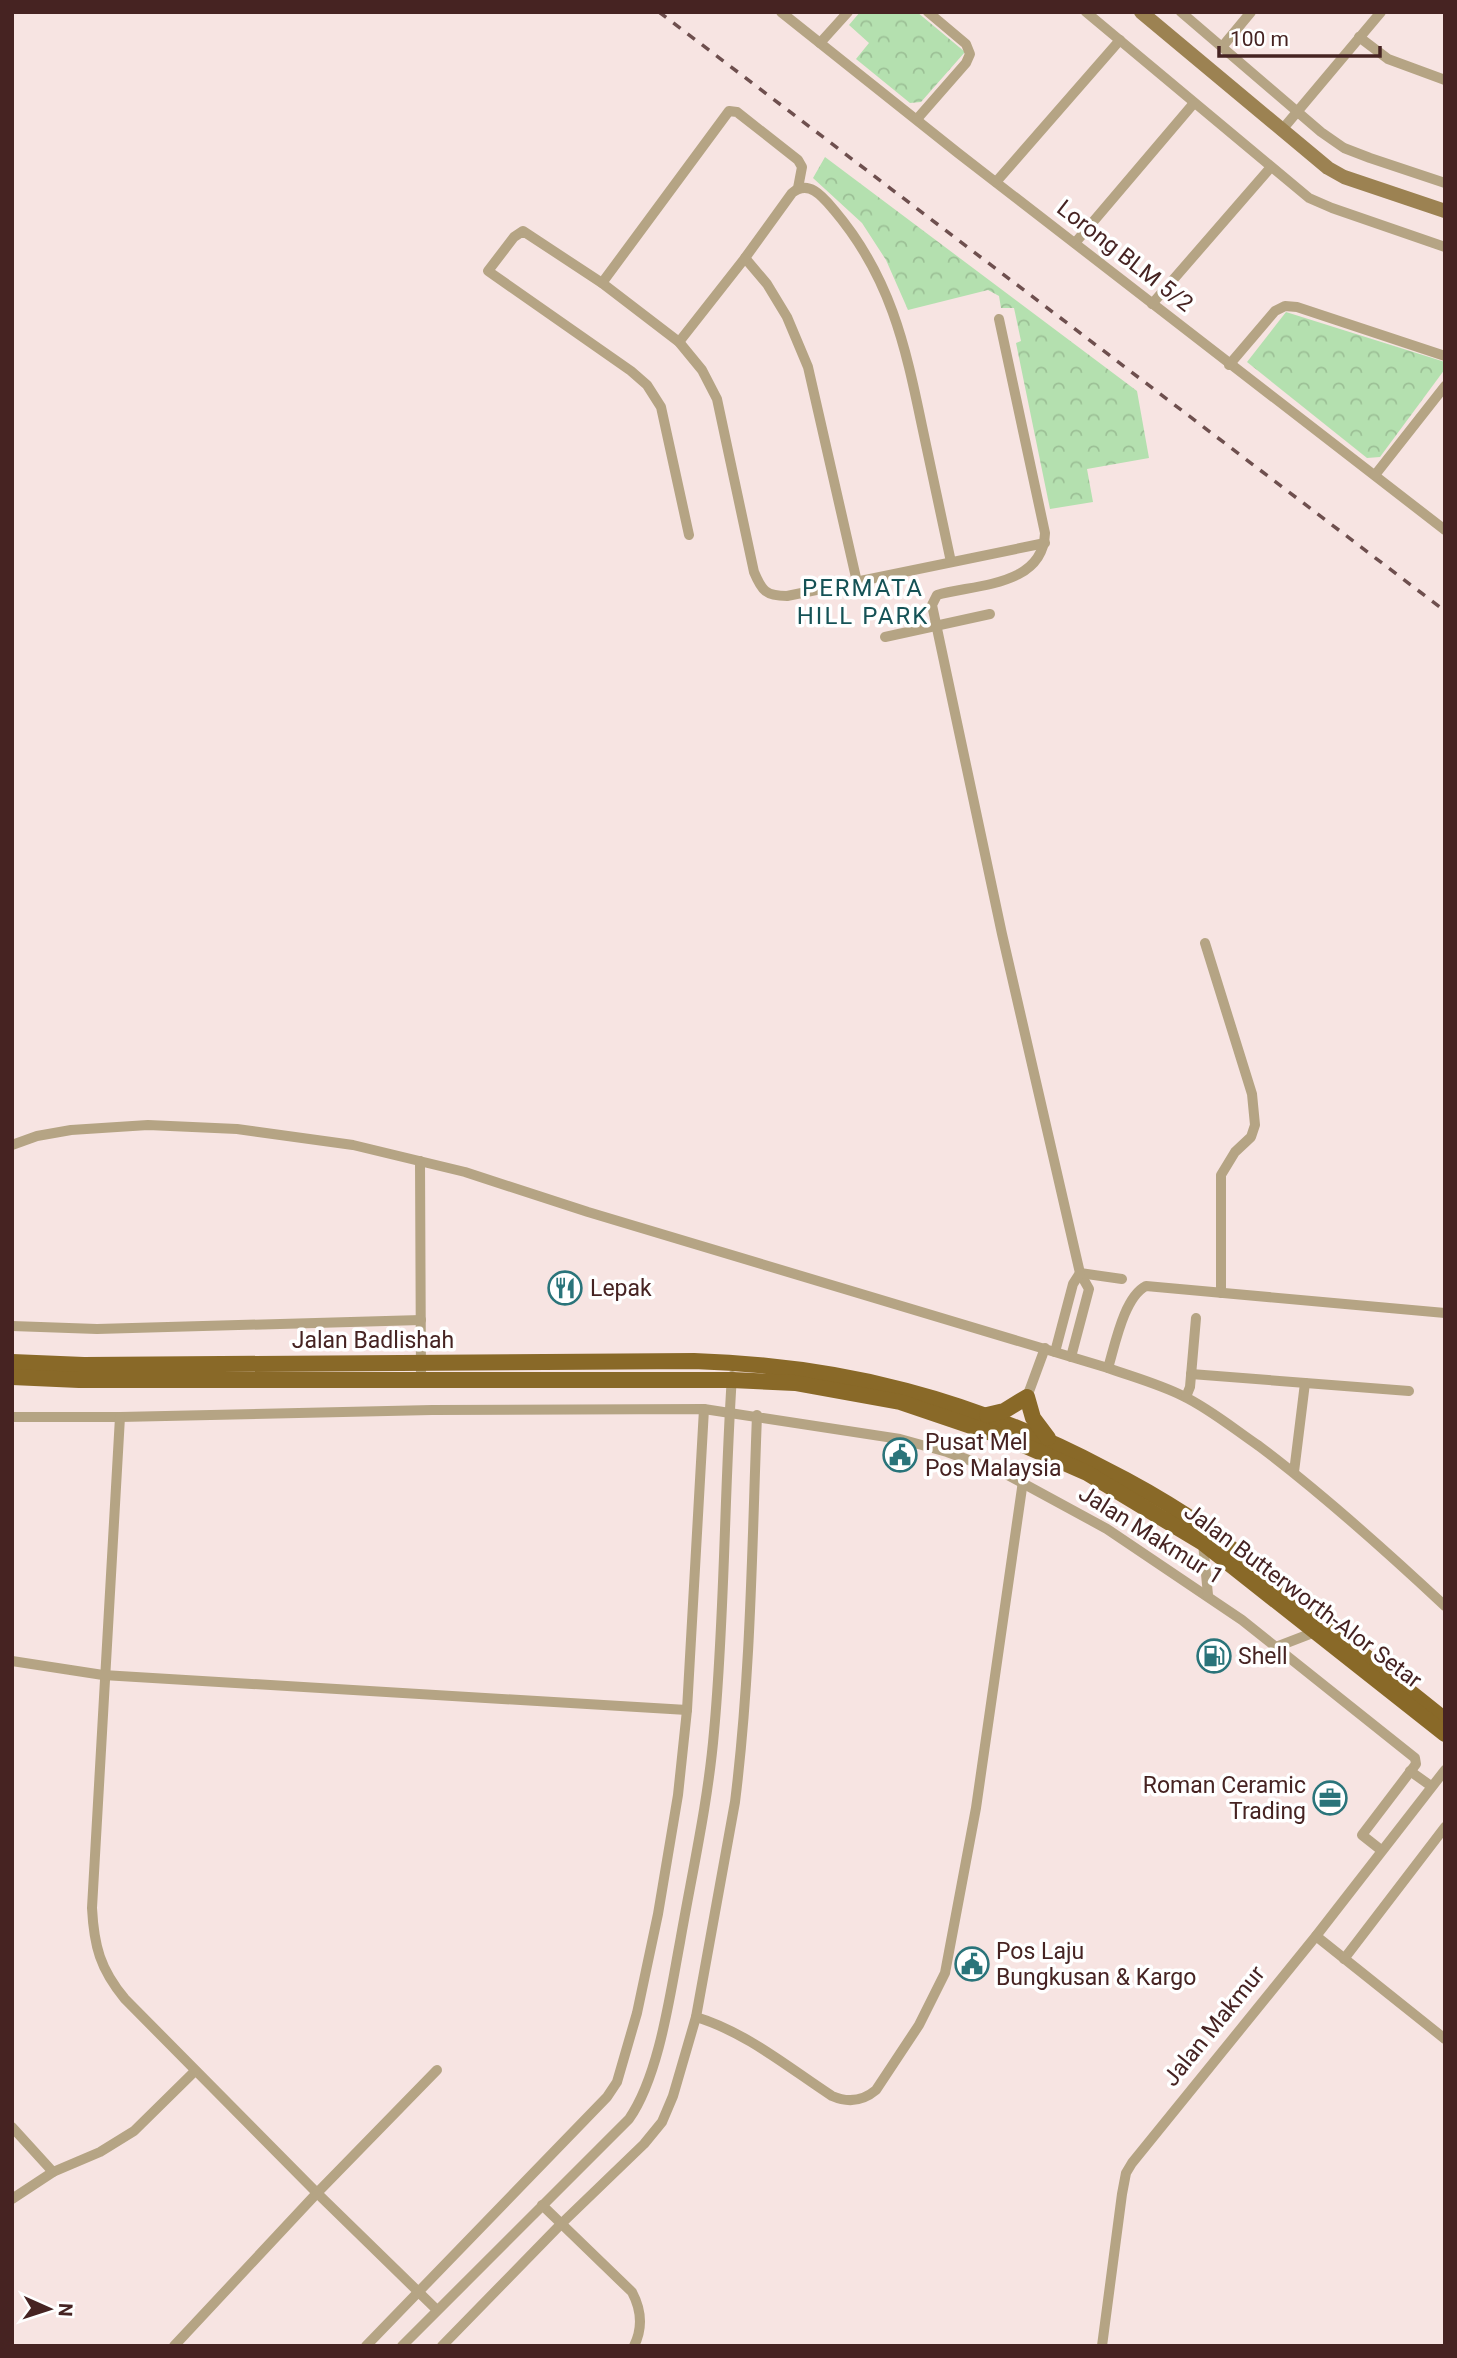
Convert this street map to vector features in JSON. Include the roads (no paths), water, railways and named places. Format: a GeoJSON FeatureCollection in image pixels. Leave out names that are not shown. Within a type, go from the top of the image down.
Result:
{"type":"FeatureCollection","features":[{"type":"Feature","properties":{"kind":"main road","name":"Jalan Badlishah"},"geometry":{"type":"LineString","coordinates":[[12,1362],[733,1362]]}},
{"type":"Feature","properties":{"kind":"main road","name":"Jalan Butterworth-Alor Setar"},"geometry":{"type":"LineString","coordinates":[[733,1362],[797,1369],[903,1388],[987,1415],[1050,1440],[1185,1514],[1225,1543],[1445,1720]]}},
{"type":"Feature","properties":{"kind":"main road","name":"Jalan Badlishah"},"geometry":{"type":"LineString","coordinates":[[12,1377],[79,1380],[732,1380]]}},
{"type":"Feature","properties":{"kind":"main road","name":"Jalan Butterworth-Alor Setar"},"geometry":{"type":"LineString","coordinates":[[732,1380],[808,1385],[900,1402],[1012,1440],[1087,1474],[1203,1543],[1445,1734]]}},
{"type":"Feature","properties":{"kind":"main road"},"geometry":{"type":"LineString","coordinates":[[987,1415],[1004,1412],[1027,1397],[1034,1418],[1050,1440]]}},
{"type":"Feature","properties":{"kind":"street","name":"Lorong BLM 5/2"},"geometry":{"type":"LineString","coordinates":[[781,12],[1229,365],[1445,530]]}},
{"type":"Feature","properties":{"kind":"street"},"geometry":{"type":"LineString","coordinates":[[820,43],[848,12]]}},
{"type":"Feature","properties":{"kind":"street"},"geometry":{"type":"LineString","coordinates":[[917,119],[966,64],[970,54],[966,44],[928,12]]}},
{"type":"Feature","properties":{"kind":"street"},"geometry":{"type":"LineString","coordinates":[[1086,12],[1308,198],[1445,247]]}},
{"type":"Feature","properties":{"kind":"street"},"geometry":{"type":"LineString","coordinates":[[1141,12],[1312,157],[1344,177],[1445,211]]}},
{"type":"Feature","properties":{"kind":"street"},"geometry":{"type":"LineString","coordinates":[[1181,12],[1321,132],[1345,148],[1445,183]]}},
{"type":"Feature","properties":{"kind":"street"},"geometry":{"type":"LineString","coordinates":[[1222,47],[1251,12]]}},
{"type":"Feature","properties":{"kind":"street"},"geometry":{"type":"LineString","coordinates":[[1282,131],[1381,12]]}},
{"type":"Feature","properties":{"kind":"street"},"geometry":{"type":"LineString","coordinates":[[1359,37],[1388,59],[1445,80]]}},
{"type":"Feature","properties":{"kind":"street"},"geometry":{"type":"LineString","coordinates":[[996,182],[1120,40]]}},
{"type":"Feature","properties":{"kind":"street"},"geometry":{"type":"LineString","coordinates":[[1075,243],[1194,103]]}},
{"type":"Feature","properties":{"kind":"street"},"geometry":{"type":"LineString","coordinates":[[602,283],[729,111],[737,112],[798,160],[802,167],[798,188]]}},
{"type":"Feature","properties":{"kind":"street"},"geometry":{"type":"LineString","coordinates":[[1152,304],[1271,167]]}},
{"type":"Feature","properties":{"kind":"street"},"geometry":{"type":"LineString","coordinates":[[679,342],[792,193],[798,188],[807,187],[816,191],[858,242],[886,291],[898,321],[951,562]]}},
{"type":"Feature","properties":{"kind":"street"},"geometry":{"type":"LineString","coordinates":[[689,535],[661,407],[647,385],[488,271],[513,237],[523,231],[602,283],[679,342],[702,370],[717,400],[754,572],[765,592],[774,596],[787,596],[1045,543]]}},
{"type":"Feature","properties":{"kind":"street"},"geometry":{"type":"LineString","coordinates":[[745,258],[767,284],[787,317],[807,367],[857,582]]}},
{"type":"Feature","properties":{"kind":"street"},"geometry":{"type":"LineString","coordinates":[[1229,365],[1275,312],[1285,306],[1297,307],[1445,356]]}},
{"type":"Feature","properties":{"kind":"street"},"geometry":{"type":"LineString","coordinates":[[999,319],[1045,543],[1033,564],[1017,576],[937,595],[932,605],[1002,934],[1080,1273],[1086,1283],[1088,1295],[1071,1357]]}},
{"type":"Feature","properties":{"kind":"street"},"geometry":{"type":"LineString","coordinates":[[1375,475],[1445,386]]}},
{"type":"Feature","properties":{"kind":"street"},"geometry":{"type":"LineString","coordinates":[[885,637],[990,614]]}},
{"type":"Feature","properties":{"kind":"street"},"geometry":{"type":"LineString","coordinates":[[1205,943],[1252,1094],[1255,1125],[1251,1137],[1235,1152],[1222,1175],[1222,1293]]}},
{"type":"Feature","properties":{"kind":"street"},"geometry":{"type":"LineString","coordinates":[[12,1145],[37,1136],[71,1130],[136,1126],[237,1129],[353,1145],[465,1172],[588,1212],[1108,1368],[1185,1397],[1226,1422],[1294,1472],[1445,1606]]}},
{"type":"Feature","properties":{"kind":"street"},"geometry":{"type":"LineString","coordinates":[[420,1161],[421,1380]]}},
{"type":"Feature","properties":{"kind":"street"},"geometry":{"type":"LineString","coordinates":[[1080,1273],[1122,1279]]}},
{"type":"Feature","properties":{"kind":"street"},"geometry":{"type":"LineString","coordinates":[[1027,1397],[1050,1350],[1073,1284],[1080,1273]]}},
{"type":"Feature","properties":{"kind":"street"},"geometry":{"type":"LineString","coordinates":[[1108,1368],[1124,1318],[1133,1297],[1142,1287],[1445,1312]]}},
{"type":"Feature","properties":{"kind":"street"},"geometry":{"type":"LineString","coordinates":[[1185,1397],[1190,1387],[1196,1318]]}},
{"type":"Feature","properties":{"kind":"street"},"geometry":{"type":"LineString","coordinates":[[12,1326],[97,1329],[421,1320]]}},
{"type":"Feature","properties":{"kind":"street"},"geometry":{"type":"LineString","coordinates":[[402,2346],[629,2119],[640,2104],[649,2081],[667,2009],[695,1860],[714,1734],[724,1597],[733,1362]]}},
{"type":"Feature","properties":{"kind":"street"},"geometry":{"type":"LineString","coordinates":[[1191,1374],[1409,1391]]}},
{"type":"Feature","properties":{"kind":"street"},"geometry":{"type":"LineString","coordinates":[[1294,1472],[1305,1383]]}},
{"type":"Feature","properties":{"kind":"street"},"geometry":{"type":"LineString","coordinates":[[366,2346],[607,2097],[617,2082],[637,2013],[658,1914],[678,1795],[687,1710],[704,1409]]}},
{"type":"Feature","properties":{"kind":"street","name":"Jalan Makmur 1"},"geometry":{"type":"LineString","coordinates":[[12,1417],[432,1410],[704,1409],[900,1439],[947,1452],[1023,1481],[1107,1529],[1208,1595],[1415,1758],[1416,1764],[1410,1771]]}},
{"type":"Feature","properties":{"kind":"street"},"geometry":{"type":"LineString","coordinates":[[442,2346],[561,2224],[644,2144],[662,2122],[673,2096],[695,2017],[735,1802],[746,1674],[757,1415]]}},
{"type":"Feature","properties":{"kind":"street"},"geometry":{"type":"LineString","coordinates":[[120,1417],[103,1675],[92,1908],[96,1946],[102,1965],[111,1982],[195,2071],[437,2310]]}},
{"type":"Feature","properties":{"kind":"street"},"geometry":{"type":"LineString","coordinates":[[695,2017],[750,2042],[832,2096],[847,2100],[869,2096],[876,2090],[919,2025],[945,1973],[951,1945],[976,1808],[1023,1481]]}},
{"type":"Feature","properties":{"kind":"street"},"geometry":{"type":"LineString","coordinates":[[1203,1543],[1208,1595]]}},
{"type":"Feature","properties":{"kind":"street"},"geometry":{"type":"LineString","coordinates":[[1276,1647],[1315,1632]]}},
{"type":"Feature","properties":{"kind":"street"},"geometry":{"type":"LineString","coordinates":[[12,1661],[103,1675],[687,1710]]}},
{"type":"Feature","properties":{"kind":"street","name":"Jalan Makmur"},"geometry":{"type":"LineString","coordinates":[[1102,2346],[1126,2173],[1445,1770]]}},
{"type":"Feature","properties":{"kind":"street"},"geometry":{"type":"LineString","coordinates":[[1381,1850],[1362,1835],[1410,1771],[1431,1786]]}},
{"type":"Feature","properties":{"kind":"street"},"geometry":{"type":"LineString","coordinates":[[1344,1959],[1445,1827]]}},
{"type":"Feature","properties":{"kind":"street"},"geometry":{"type":"LineString","coordinates":[[1316,1936],[1445,2039]]}},
{"type":"Feature","properties":{"kind":"street"},"geometry":{"type":"LineString","coordinates":[[174,2346],[437,2070]]}},
{"type":"Feature","properties":{"kind":"street"},"geometry":{"type":"LineString","coordinates":[[12,2199],[53,2172],[100,2152],[134,2131],[195,2071]]}},
{"type":"Feature","properties":{"kind":"street"},"geometry":{"type":"LineString","coordinates":[[12,2126],[53,2172]]}},
{"type":"Feature","properties":{"kind":"street"},"geometry":{"type":"LineString","coordinates":[[542,2205],[632,2292],[638,2304],[640,2322],[634,2346]]}},
{"type":"Feature","properties":{"kind":"railway"},"geometry":{"type":"LineString","coordinates":[[659,12],[1445,611]]}},
{"type":"Feature","properties":{"kind":"place","name":"Lepak"},"geometry":{"type":"Point","coordinates":[565,1288]}},
{"type":"Feature","properties":{"kind":"place","name":"Pusat Mel Pos Malaysia"},"geometry":{"type":"Point","coordinates":[900,1455]}},
{"type":"Feature","properties":{"kind":"place","name":"Shell"},"geometry":{"type":"Point","coordinates":[1214,1656]}},
{"type":"Feature","properties":{"kind":"place","name":"Roman Ceramic Trading"},"geometry":{"type":"Point","coordinates":[1330,1798]}},
{"type":"Feature","properties":{"kind":"place","name":"Pos Laju Bungkusan & Kargo"},"geometry":{"type":"Point","coordinates":[972,1964]}},
{"type":"Feature","properties":{"kind":"district","name":"PERMATA HILL PARK"},"geometry":{"type":"Point","coordinates":[863,602]}}]}
